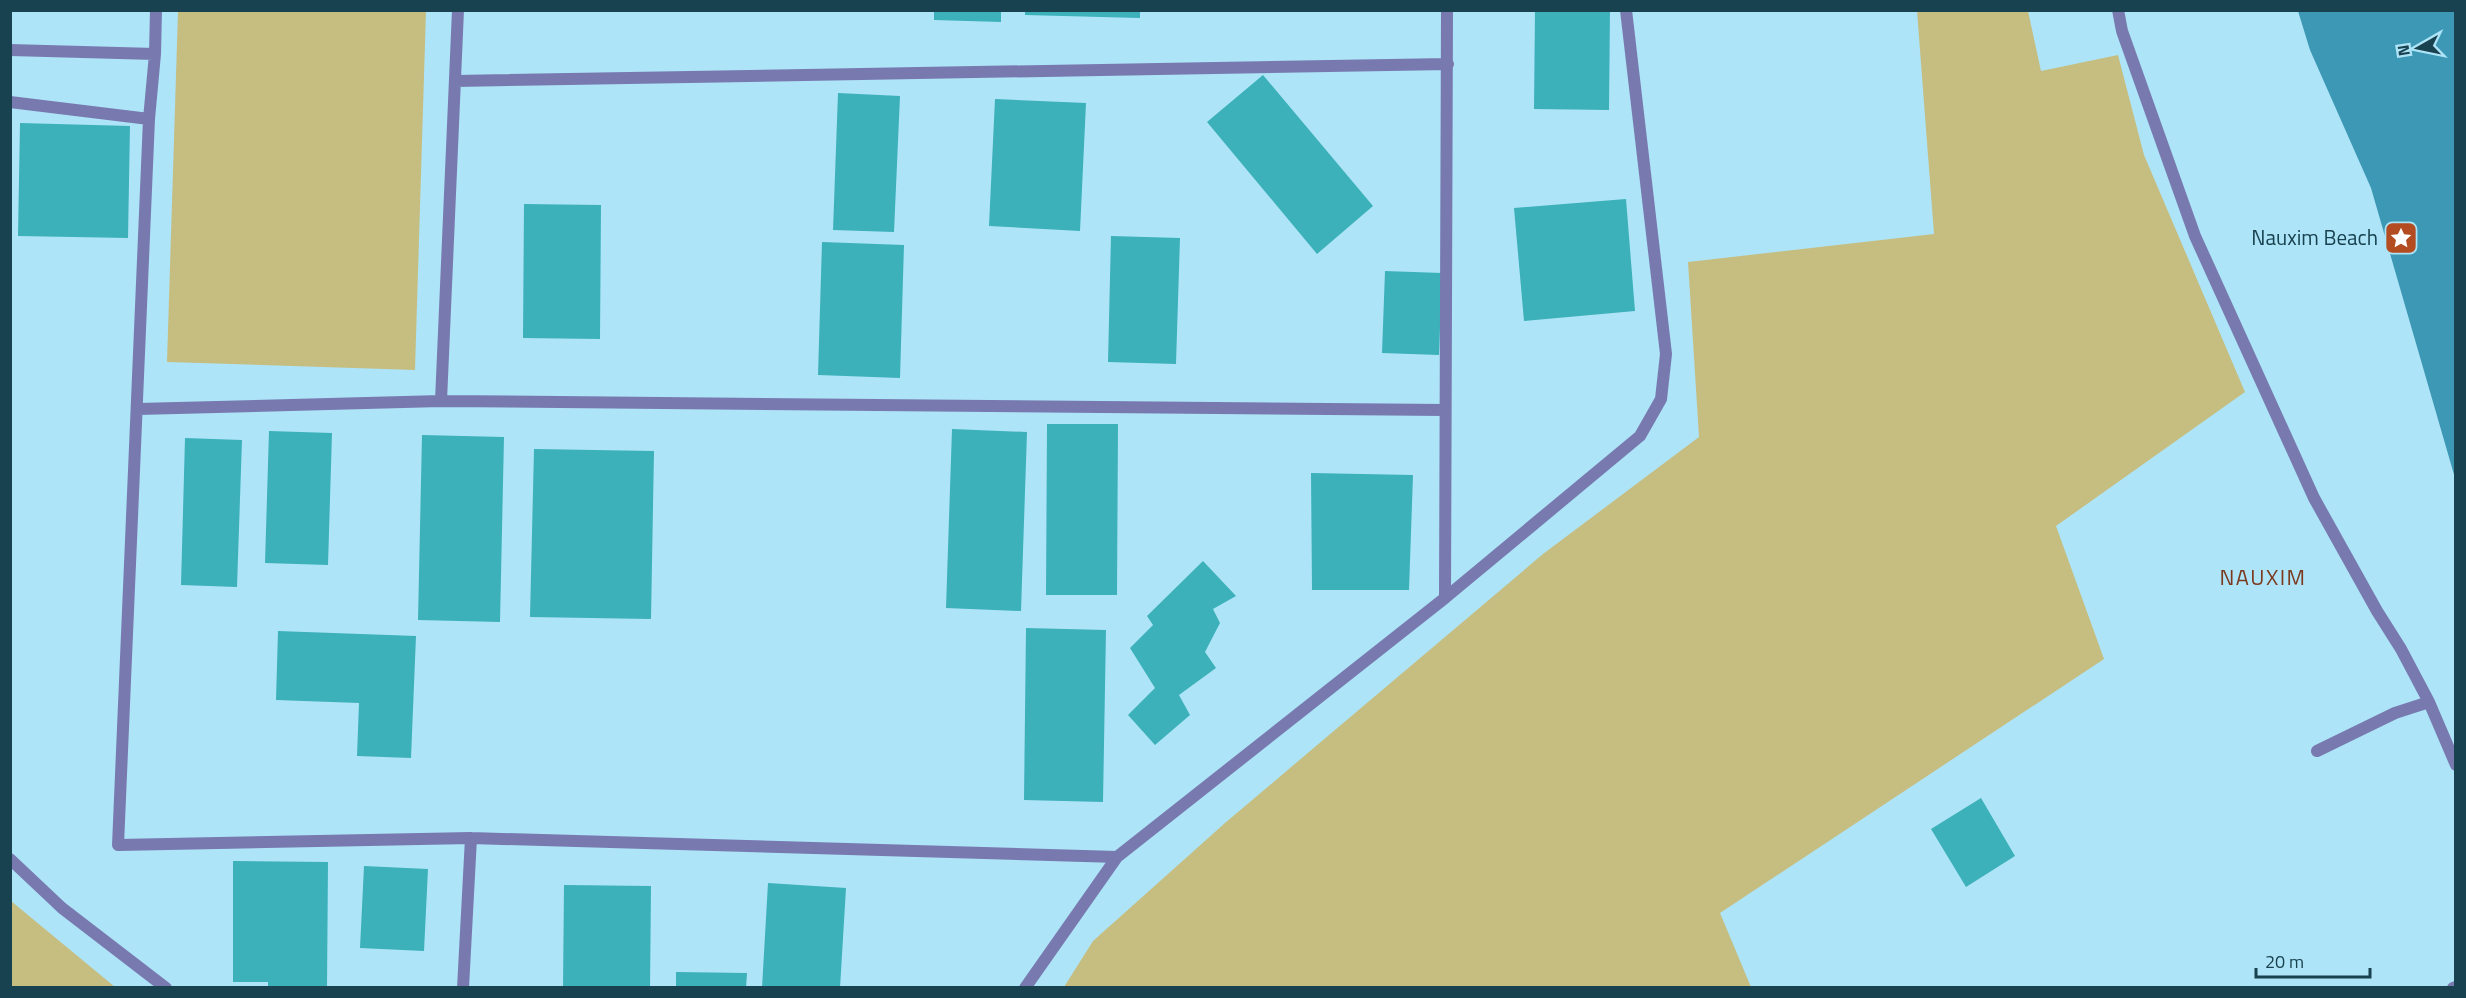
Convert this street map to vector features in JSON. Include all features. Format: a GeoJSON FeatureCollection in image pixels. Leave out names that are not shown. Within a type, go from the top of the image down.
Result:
{"type":"FeatureCollection","features":[{"type":"Feature","properties":{"kind":"street"},"geometry":{"type":"LineString","coordinates":[[156,10],[155,54],[149,119],[118,845],[471,838],[1117,856]]}},
{"type":"Feature","properties":{"kind":"street"},"geometry":{"type":"LineString","coordinates":[[441,401],[458,10]]}},
{"type":"Feature","properties":{"kind":"street"},"geometry":{"type":"LineString","coordinates":[[1445,598],[1447,10]]}},
{"type":"Feature","properties":{"kind":"street"},"geometry":{"type":"LineString","coordinates":[[1025,987],[1117,856],[1445,598],[1640,435],[1661,399],[1666,354],[1626,10]]}},
{"type":"Feature","properties":{"kind":"street"},"geometry":{"type":"LineString","coordinates":[[2118,10],[2122,31],[2195,236],[2314,498],[2429,702],[2456,765]]}},
{"type":"Feature","properties":{"kind":"street"},"geometry":{"type":"LineString","coordinates":[[10,50],[155,54]]}},
{"type":"Feature","properties":{"kind":"street"},"geometry":{"type":"LineString","coordinates":[[455,81],[1448,64]]}},
{"type":"Feature","properties":{"kind":"street"},"geometry":{"type":"LineString","coordinates":[[10,102],[149,119]]}},
{"type":"Feature","properties":{"kind":"street"},"geometry":{"type":"LineString","coordinates":[[138,409],[441,401],[1445,410]]}},
{"type":"Feature","properties":{"kind":"street"},"geometry":{"type":"LineString","coordinates":[[2318,751],[2395,713],[2429,702]]}},
{"type":"Feature","properties":{"kind":"street"},"geometry":{"type":"LineString","coordinates":[[463,987],[471,838]]}},
{"type":"Feature","properties":{"kind":"street"},"geometry":{"type":"LineString","coordinates":[[10,859],[62,908],[166,987]]}},
{"type":"Feature","properties":{"kind":"shaded area"},"geometry":{"type":"Polygon","coordinates":[[[178,11],[426,11],[415,370],[167,362],[178,11]]]}},
{"type":"Feature","properties":{"kind":"shaded area"},"geometry":{"type":"Polygon","coordinates":[[[1917,11],[2028,11],[2041,71],[2118,55],[2144,155],[2245,392],[2056,526],[2104,659],[1720,913],[1751,987],[1064,987],[1093,941],[1225,823],[1543,554],[1699,437],[1688,262],[1934,234],[1917,11]]]}},
{"type":"Feature","properties":{"kind":"shaded area"},"geometry":{"type":"Polygon","coordinates":[[[11,901],[115,987],[11,987],[11,901]]]}},
{"type":"Feature","properties":{"kind":"water"},"geometry":{"type":"Polygon","coordinates":[[[2298,11],[2455,11],[2455,478],[2371,188],[2310,50],[2298,11]]]}},
{"type":"Feature","properties":{"kind":"building"},"geometry":{"type":"Polygon","coordinates":[[[934,10],[1001,10],[1001,22],[934,20],[934,10]]]}},
{"type":"Feature","properties":{"kind":"building"},"geometry":{"type":"Polygon","coordinates":[[[1025,10],[1140,10],[1140,18],[1025,15],[1025,10]]]}},
{"type":"Feature","properties":{"kind":"building"},"geometry":{"type":"Polygon","coordinates":[[[1535,10],[1610,10],[1609,110],[1534,109],[1535,10]]]}},
{"type":"Feature","properties":{"kind":"building"},"geometry":{"type":"Polygon","coordinates":[[[1263,75],[1373,206],[1317,254],[1207,122],[1263,75]]]}},
{"type":"Feature","properties":{"kind":"building"},"geometry":{"type":"Polygon","coordinates":[[[838,93],[900,96],[894,232],[833,230],[838,93]]]}},
{"type":"Feature","properties":{"kind":"building"},"geometry":{"type":"Polygon","coordinates":[[[995,99],[1086,103],[1080,231],[989,226],[995,99]]]}},
{"type":"Feature","properties":{"kind":"building"},"geometry":{"type":"Polygon","coordinates":[[[20,123],[130,126],[128,238],[18,236],[20,123]]]}},
{"type":"Feature","properties":{"kind":"building"},"geometry":{"type":"Polygon","coordinates":[[[1626,199],[1635,311],[1524,321],[1514,208],[1626,199]]]}},
{"type":"Feature","properties":{"kind":"building"},"geometry":{"type":"Polygon","coordinates":[[[524,204],[601,205],[600,339],[523,338],[524,204]]]}},
{"type":"Feature","properties":{"kind":"building"},"geometry":{"type":"Polygon","coordinates":[[[1111,236],[1180,238],[1176,364],[1108,362],[1111,236]]]}},
{"type":"Feature","properties":{"kind":"building"},"geometry":{"type":"Polygon","coordinates":[[[822,242],[904,245],[900,378],[818,375],[822,242]]]}},
{"type":"Feature","properties":{"kind":"building"},"geometry":{"type":"Polygon","coordinates":[[[1385,271],[1442,273],[1439,355],[1382,353],[1385,271]]]}},
{"type":"Feature","properties":{"kind":"building"},"geometry":{"type":"Polygon","coordinates":[[[1047,424],[1118,424],[1117,595],[1046,595],[1047,424]]]}},
{"type":"Feature","properties":{"kind":"building"},"geometry":{"type":"Polygon","coordinates":[[[952,429],[1027,432],[1021,611],[946,608],[952,429]]]}},
{"type":"Feature","properties":{"kind":"building"},"geometry":{"type":"Polygon","coordinates":[[[269,431],[332,433],[328,565],[265,563],[269,431]]]}},
{"type":"Feature","properties":{"kind":"building"},"geometry":{"type":"Polygon","coordinates":[[[422,435],[504,437],[500,622],[418,620],[422,435]]]}},
{"type":"Feature","properties":{"kind":"building"},"geometry":{"type":"Polygon","coordinates":[[[185,438],[242,440],[237,587],[181,585],[185,438]]]}},
{"type":"Feature","properties":{"kind":"building"},"geometry":{"type":"Polygon","coordinates":[[[534,449],[654,451],[651,619],[530,617],[534,449]]]}},
{"type":"Feature","properties":{"kind":"building"},"geometry":{"type":"Polygon","coordinates":[[[1311,473],[1413,475],[1409,590],[1312,590],[1311,473]]]}},
{"type":"Feature","properties":{"kind":"building"},"geometry":{"type":"Polygon","coordinates":[[[1203,561],[1236,596],[1213,609],[1220,623],[1205,652],[1216,668],[1179,695],[1190,715],[1155,745],[1128,715],[1155,688],[1130,648],[1153,625],[1147,616],[1203,561]]]}},
{"type":"Feature","properties":{"kind":"building"},"geometry":{"type":"Polygon","coordinates":[[[1026,628],[1106,630],[1103,802],[1024,800],[1026,628]]]}},
{"type":"Feature","properties":{"kind":"building"},"geometry":{"type":"Polygon","coordinates":[[[278,631],[416,636],[411,758],[357,756],[359,703],[276,700],[278,631]]]}},
{"type":"Feature","properties":{"kind":"building"},"geometry":{"type":"Polygon","coordinates":[[[1981,798],[2015,856],[1966,887],[1931,829],[1981,798]]]}},
{"type":"Feature","properties":{"kind":"building"},"geometry":{"type":"Polygon","coordinates":[[[233,861],[328,862],[327,988],[268,988],[268,982],[233,982],[233,861]]]}},
{"type":"Feature","properties":{"kind":"building"},"geometry":{"type":"Polygon","coordinates":[[[364,866],[428,869],[424,951],[360,948],[364,866]]]}},
{"type":"Feature","properties":{"kind":"building"},"geometry":{"type":"Polygon","coordinates":[[[768,883],[846,888],[840,988],[762,988],[768,883]]]}},
{"type":"Feature","properties":{"kind":"building"},"geometry":{"type":"Polygon","coordinates":[[[564,885],[651,886],[650,988],[563,988],[564,885]]]}},
{"type":"Feature","properties":{"kind":"building"},"geometry":{"type":"Polygon","coordinates":[[[676,972],[747,973],[746,988],[676,988],[676,972]]]}},
{"type":"Feature","properties":{"kind":"place","name":"Nauxim Beach"},"geometry":{"type":"Point","coordinates":[2401,238]}},
{"type":"Feature","properties":{"kind":"district","name":"NAUXIM"},"geometry":{"type":"Point","coordinates":[2263,577]}}]}
